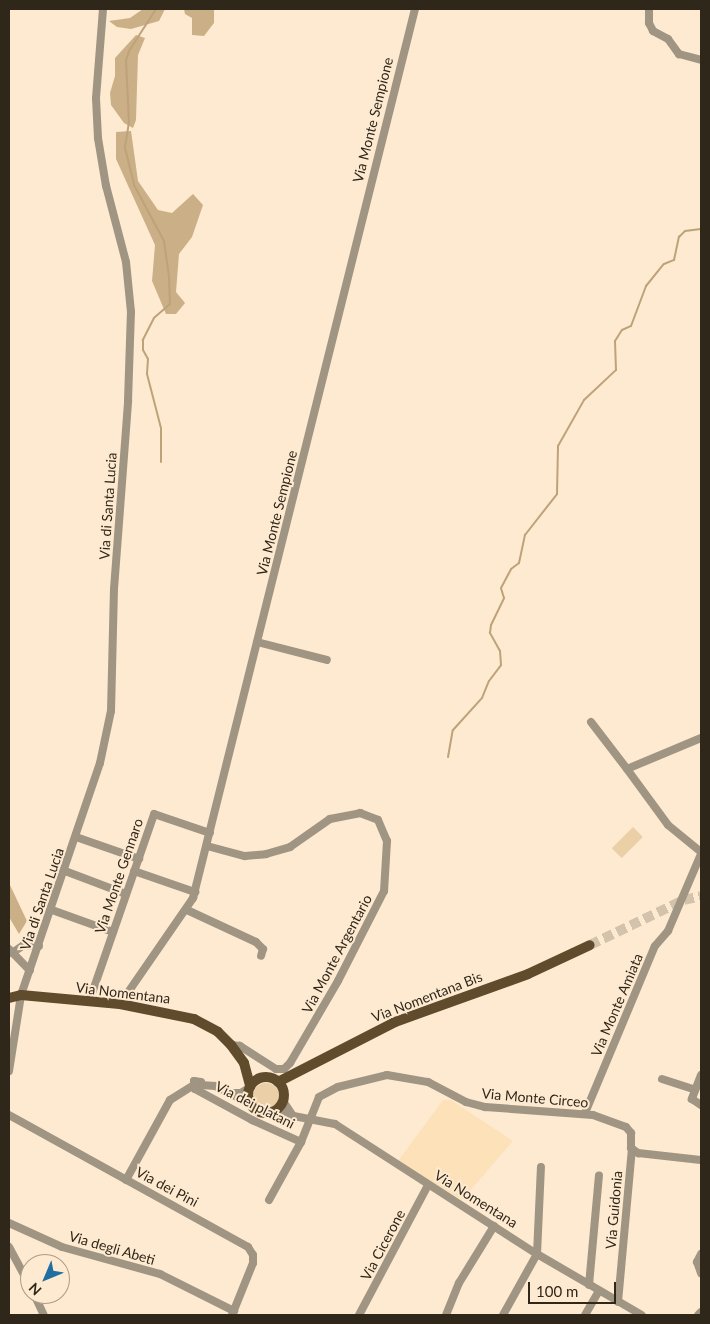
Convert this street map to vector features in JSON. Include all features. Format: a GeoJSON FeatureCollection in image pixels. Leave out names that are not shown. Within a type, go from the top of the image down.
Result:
{"type":"FeatureCollection","features":[{"type":"Feature","properties":{"kind":"main road","name":"Via Nomentana Bis"},"geometry":{"type":"LineString","coordinates":[[278,1082],[395,1022],[528,974],[590,945]]}},
{"type":"Feature","properties":{"kind":"main road","name":"Via Nomentana"},"geometry":{"type":"LineString","coordinates":[[9,998],[20,995],[120,1004],[190,1017],[212,1028],[231,1045],[244,1063],[264,1077]]}},
{"type":"Feature","properties":{"kind":"main road","name":"Via Nomentana"},"geometry":{"type":"LineString","coordinates":[[244,1063],[249,1087]]}},
{"type":"Feature","properties":{"kind":"main road"},"geometry":{"type":"LineString","coordinates":[[264,1077],[278,1082],[283,1091],[283,1101],[273,1112],[260,1112],[250,1104],[249,1087],[264,1077]]}},
{"type":"Feature","properties":{"kind":"street","name":"Via di Santa Lucia"},"geometry":{"type":"LineString","coordinates":[[9,1071],[20,995],[52,910],[102,756],[111,711],[114,589],[131,339],[126,262],[102,170],[97,127],[103,9]]}},
{"type":"Feature","properties":{"kind":"street","name":"Via Monte Sempione"},"geometry":{"type":"LineString","coordinates":[[120,1004],[187,910],[195,892],[415,9]]}},
{"type":"Feature","properties":{"kind":"street"},"geometry":{"type":"LineString","coordinates":[[649,9],[649,23],[653,31],[668,39],[679,54],[701,60]]}},
{"type":"Feature","properties":{"kind":"street"},"geometry":{"type":"LineString","coordinates":[[257,642],[327,660]]}},
{"type":"Feature","properties":{"kind":"street","name":"Via Monte Amiata"},"geometry":{"type":"LineString","coordinates":[[584,1113],[655,946],[667,932],[701,853],[665,822],[592,722]]}},
{"type":"Feature","properties":{"kind":"street"},"geometry":{"type":"LineString","coordinates":[[627,769],[701,738]]}},
{"type":"Feature","properties":{"kind":"street","name":"Via Monte Argentario"},"geometry":{"type":"LineString","coordinates":[[207,846],[245,856],[266,854],[293,845],[330,819],[360,813],[378,820],[387,841],[384,891],[338,981],[290,1062],[284,1068],[276,1069],[240,1046],[231,1045]]}},
{"type":"Feature","properties":{"kind":"street","name":"Via Monte Gennaro"},"geometry":{"type":"LineString","coordinates":[[89,1002],[154,814],[210,833]]}},
{"type":"Feature","properties":{"kind":"street"},"geometry":{"type":"LineString","coordinates":[[76,837],[138,859]]}},
{"type":"Feature","properties":{"kind":"street"},"geometry":{"type":"LineString","coordinates":[[65,871],[126,894]]}},
{"type":"Feature","properties":{"kind":"street"},"geometry":{"type":"LineString","coordinates":[[134,871],[195,892]]}},
{"type":"Feature","properties":{"kind":"street"},"geometry":{"type":"LineString","coordinates":[[52,910],[113,932]]}},
{"type":"Feature","properties":{"kind":"street"},"geometry":{"type":"LineString","coordinates":[[187,910],[256,942],[262,947],[261,956]]}},
{"type":"Feature","properties":{"kind":"street"},"geometry":{"type":"LineString","coordinates":[[30,971],[10,951],[24,945],[39,946]]}},
{"type":"Feature","properties":{"kind":"street","name":"Via Monte Circeo"},"geometry":{"type":"LineString","coordinates":[[308,1118],[316,1100],[322,1094],[390,1075],[428,1082],[480,1106],[584,1113],[626,1127],[630,1133],[632,1149]]}},
{"type":"Feature","properties":{"kind":"street"},"geometry":{"type":"LineString","coordinates":[[701,1075],[692,1100],[701,1104]]}},
{"type":"Feature","properties":{"kind":"street"},"geometry":{"type":"LineString","coordinates":[[662,1079],[695,1090]]}},
{"type":"Feature","properties":{"kind":"street"},"geometry":{"type":"LineString","coordinates":[[126,1180],[170,1100],[198,1087],[212,1085],[232,1093],[250,1104]]}},
{"type":"Feature","properties":{"kind":"street","name":"Via dei platani"},"geometry":{"type":"LineString","coordinates":[[198,1087],[252,1120],[301,1142]]}},
{"type":"Feature","properties":{"kind":"street"},"geometry":{"type":"LineString","coordinates":[[232,1093],[241,1093],[249,1087]]}},
{"type":"Feature","properties":{"kind":"street"},"geometry":{"type":"LineString","coordinates":[[283,1101],[293,1116]]}},
{"type":"Feature","properties":{"kind":"street","name":"Via Nomentana"},"geometry":{"type":"LineString","coordinates":[[273,1112],[335,1124],[428,1186],[639,1315]]}},
{"type":"Feature","properties":{"kind":"street","name":"Via dei Pini"},"geometry":{"type":"LineString","coordinates":[[9,1115],[250,1249],[253,1263],[233,1313]]}},
{"type":"Feature","properties":{"kind":"street","name":"Via dei platani"},"geometry":{"type":"LineString","coordinates":[[269,1200],[301,1142],[308,1118]]}},
{"type":"Feature","properties":{"kind":"street"},"geometry":{"type":"LineString","coordinates":[[632,1149],[643,1154],[701,1160]]}},
{"type":"Feature","properties":{"kind":"street","name":"Via Guidonia"},"geometry":{"type":"LineString","coordinates":[[618,1302],[632,1149]]}},
{"type":"Feature","properties":{"kind":"street"},"geometry":{"type":"LineString","coordinates":[[503,1315],[537,1254],[541,1167]]}},
{"type":"Feature","properties":{"kind":"street"},"geometry":{"type":"LineString","coordinates":[[589,1285],[599,1175]]}},
{"type":"Feature","properties":{"kind":"street","name":"Via Cicerone"},"geometry":{"type":"LineString","coordinates":[[359,1315],[428,1186]]}},
{"type":"Feature","properties":{"kind":"street","name":"Via degli Abeti"},"geometry":{"type":"LineString","coordinates":[[9,1223],[62,1247],[160,1274],[233,1313]]}},
{"type":"Feature","properties":{"kind":"street"},"geometry":{"type":"LineString","coordinates":[[446,1315],[460,1283],[494,1226]]}},
{"type":"Feature","properties":{"kind":"street"},"geometry":{"type":"LineString","coordinates":[[9,1247],[20,1267]]}},
{"type":"Feature","properties":{"kind":"street"},"geometry":{"type":"LineString","coordinates":[[701,1254],[697,1262],[701,1273]]}},
{"type":"Feature","properties":{"kind":"street"},"geometry":{"type":"LineString","coordinates":[[585,1315],[599,1291]]}},
{"type":"Feature","properties":{"kind":"street"},"geometry":{"type":"LineString","coordinates":[[698,1315],[701,1312]]}},
{"type":"Feature","properties":{"kind":"shaded area"},"geometry":{"type":"Polygon","coordinates":[[[143,9],[165,9],[159,21],[131,29],[117,27],[109,21],[130,18],[143,9]]]}},
{"type":"Feature","properties":{"kind":"shaded area"},"geometry":{"type":"Polygon","coordinates":[[[184,9],[214,9],[214,23],[204,36],[192,35],[192,18],[185,14],[184,9]]]}},
{"type":"Feature","properties":{"kind":"shaded area"},"geometry":{"type":"Polygon","coordinates":[[[136,35],[145,38],[138,55],[136,120],[133,128],[124,123],[111,105],[110,93],[115,76],[115,58],[136,35]]]}},
{"type":"Feature","properties":{"kind":"shaded area"},"geometry":{"type":"Polygon","coordinates":[[[131,131],[138,181],[158,210],[172,213],[193,194],[203,205],[192,237],[179,254],[176,292],[185,303],[176,314],[166,314],[152,281],[155,245],[116,159],[116,132],[131,131]]]}},
{"type":"Feature","properties":{"kind":"shaded area"},"geometry":{"type":"Polygon","coordinates":[[[633,827],[643,837],[622,858],[612,848],[633,827]]]}},
{"type":"Feature","properties":{"kind":"shaded area"},"geometry":{"type":"Polygon","coordinates":[[[9,883],[27,921],[19,934],[9,917],[9,883]]]}},
{"type":"Feature","properties":{"kind":"shaded area"},"geometry":{"type":"Polygon","coordinates":[[[266,1083],[275,1087],[279,1096],[275,1105],[266,1109],[257,1105],[253,1096],[257,1087],[266,1083]]]}},
{"type":"Feature","properties":{"kind":"shaded area"},"geometry":{"type":"Polygon","coordinates":[[[443,1100],[451,1100],[513,1141],[462,1200],[398,1161],[443,1100]]]}},
{"type":"Feature","properties":{"kind":"waterway"},"geometry":{"type":"LineString","coordinates":[[156,9],[129,51],[126,61],[129,122],[125,148],[134,185],[164,241],[169,276],[170,304],[154,318],[143,340],[143,350],[148,359],[147,374],[161,428],[161,462]]}},
{"type":"Feature","properties":{"kind":"waterway"},"geometry":{"type":"LineString","coordinates":[[448,757],[453,730],[482,698],[489,681],[501,665],[500,651],[490,633],[491,625],[504,598],[501,588],[511,569],[519,563],[525,535],[557,494],[558,446],[584,400],[616,370],[615,341],[622,330],[631,326],[646,286],[664,264],[674,260],[679,237],[685,231],[701,229]]}},
{"type":"Feature","properties":{"kind":"tunnel"},"geometry":{"type":"LineString","coordinates":[[590,945],[684,900],[701,896]]}}]}
